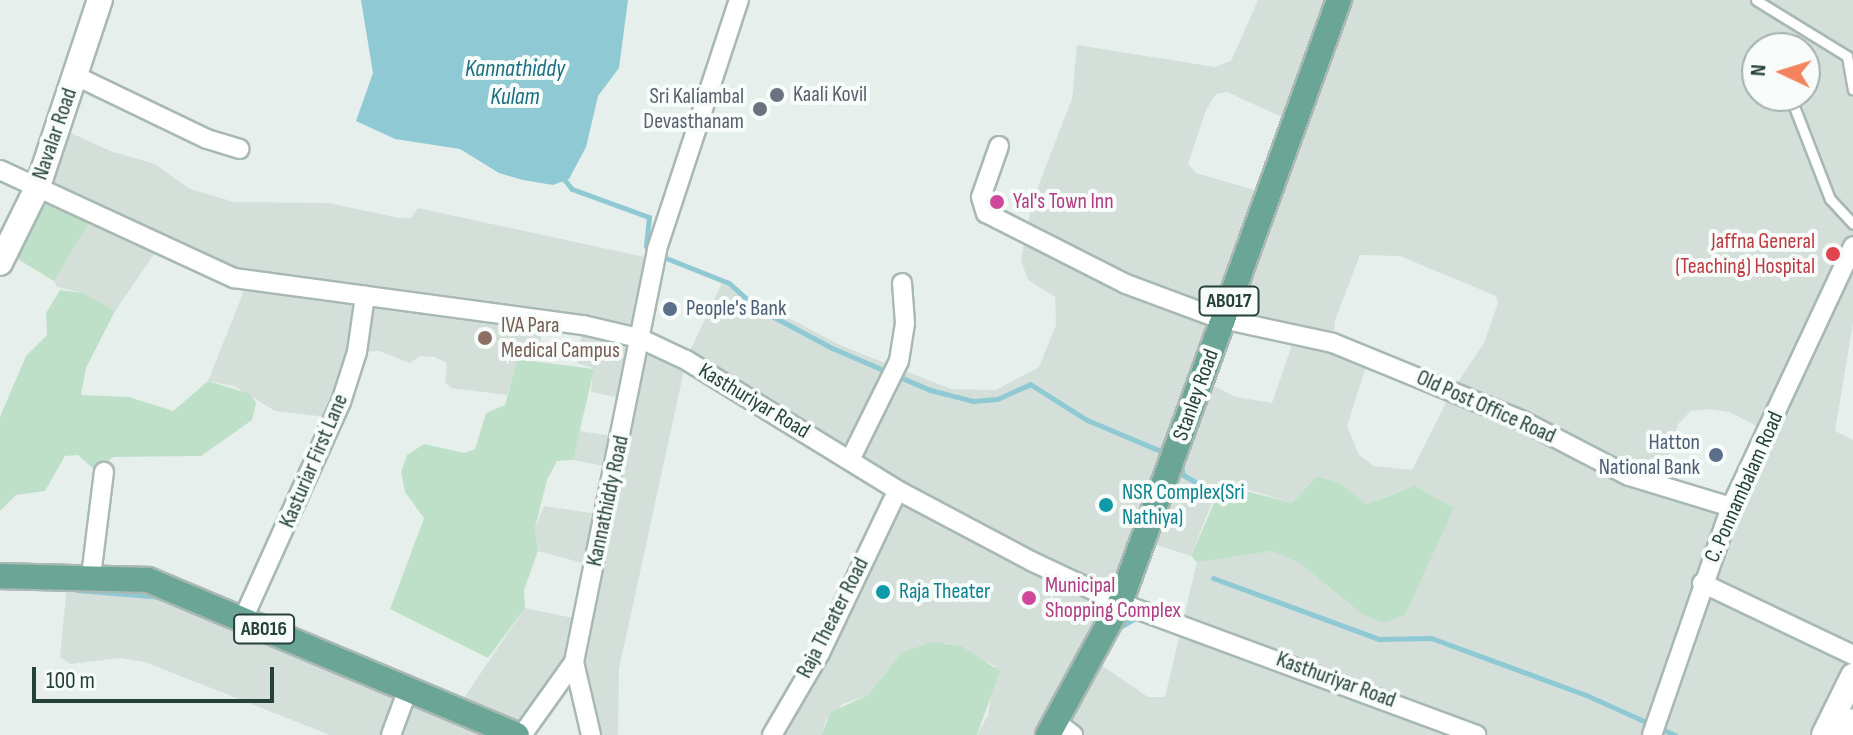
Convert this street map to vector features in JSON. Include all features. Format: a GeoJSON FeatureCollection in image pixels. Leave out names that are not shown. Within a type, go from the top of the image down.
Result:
{"type":"FeatureCollection","features":[{"type":"Feature","properties":{"kind":"main road","name":"Stanley Road"},"geometry":{"type":"LineString","coordinates":[[1059,730],[1120,603],[1230,321],[1339,0]]}},
{"type":"Feature","properties":{"kind":"main road","name":"AB016"},"geometry":{"type":"LineString","coordinates":[[0,576],[91,576],[148,580],[243,619],[405,696],[519,735]]}},
{"type":"Feature","properties":{"kind":"street","name":"Navalar Road"},"geometry":{"type":"LineString","coordinates":[[0,263],[38,186],[100,0]]}},
{"type":"Feature","properties":{"kind":"street","name":"Kannathiddy Road"},"geometry":{"type":"LineString","coordinates":[[574,662],[657,249],[739,0]]}},
{"type":"Feature","properties":{"kind":"street"},"geometry":{"type":"LineString","coordinates":[[76,76],[207,139],[239,149]]}},
{"type":"Feature","properties":{"kind":"street","name":"Old Post Office Road"},"geometry":{"type":"LineString","coordinates":[[999,146],[981,197],[986,213],[1126,284],[1230,321],[1333,343],[1521,420],[1629,476],[1731,507]]}},
{"type":"Feature","properties":{"kind":"street","name":"Kasthuriyar Road"},"geometry":{"type":"LineString","coordinates":[[0,170],[158,247],[234,278],[583,325],[639,338],[686,360],[973,531],[1120,603],[1476,735]]}},
{"type":"Feature","properties":{"kind":"street","name":"C. Ponnambalam Road"},"geometry":{"type":"LineString","coordinates":[[1652,735],[1702,583],[1731,507],[1853,246]]}},
{"type":"Feature","properties":{"kind":"street"},"geometry":{"type":"LineString","coordinates":[[850,460],[899,361],[905,323],[902,283]]}},
{"type":"Feature","properties":{"kind":"street","name":"Kasturiar First Lane"},"geometry":{"type":"LineString","coordinates":[[243,619],[341,402],[357,352],[365,296]]}},
{"type":"Feature","properties":{"kind":"street"},"geometry":{"type":"LineString","coordinates":[[91,576],[104,472]]}},
{"type":"Feature","properties":{"kind":"street","name":"Raja Theater Road"},"geometry":{"type":"LineString","coordinates":[[772,735],[820,653],[893,500]]}},
{"type":"Feature","properties":{"kind":"street"},"geometry":{"type":"LineString","coordinates":[[1702,583],[1853,655]]}},
{"type":"Feature","properties":{"kind":"street"},"geometry":{"type":"LineString","coordinates":[[519,735],[574,662]]}},
{"type":"Feature","properties":{"kind":"street"},"geometry":{"type":"LineString","coordinates":[[574,662],[591,735]]}},
{"type":"Feature","properties":{"kind":"street"},"geometry":{"type":"LineString","coordinates":[[1824,735],[1853,676]]}},
{"type":"Feature","properties":{"kind":"street"},"geometry":{"type":"LineString","coordinates":[[391,735],[405,696]]}},
{"type":"Feature","properties":{"kind":"street"},"geometry":{"type":"LineString","coordinates":[[1847,735],[1853,721]]}},
{"type":"Feature","properties":{"kind":"lane"},"geometry":{"type":"LineString","coordinates":[[1756,0],[1847,56],[1853,89]]}},
{"type":"Feature","properties":{"kind":"lane"},"geometry":{"type":"LineString","coordinates":[[1796,112],[1830,199],[1853,224]]}},
{"type":"Feature","properties":{"kind":"shaded area"},"geometry":{"type":"Polygon","coordinates":[[[1258,0],[1853,0],[1853,323],[1835,431],[1853,440],[1853,735],[977,735],[988,715],[995,666],[946,643],[901,653],[868,695],[843,704],[826,720],[821,735],[772,735],[899,491],[686,361],[619,669],[618,735],[591,735],[574,663],[522,735],[330,735],[145,662],[120,658],[70,664],[60,657],[68,575],[148,580],[455,711],[525,608],[583,620],[594,566],[538,551],[535,528],[544,506],[605,515],[615,468],[573,460],[579,431],[621,437],[627,399],[591,392],[593,368],[577,363],[583,325],[543,321],[538,361],[517,359],[507,395],[451,388],[445,382],[447,363],[434,357],[420,356],[410,363],[379,351],[363,352],[327,417],[275,411],[234,386],[208,381],[248,281],[159,247],[115,311],[84,293],[57,287],[54,281],[95,214],[38,186],[58,127],[110,151],[155,164],[190,189],[234,202],[329,203],[399,218],[411,218],[418,208],[654,259],[639,338],[686,359],[722,283],[842,346],[951,389],[996,390],[1039,367],[1056,325],[1055,297],[1028,280],[1021,260],[1032,202],[1072,99],[1077,45],[1215,67],[1231,61],[1258,0]],[[1227,92],[1216,94],[1206,110],[1188,164],[1196,173],[1268,194],[1295,123],[1227,92]],[[1360,255],[1335,320],[1333,343],[1369,357],[1347,426],[1359,455],[1374,466],[1412,470],[1452,391],[1484,343],[1498,303],[1496,296],[1400,256],[1360,255]],[[1222,320],[1202,380],[1236,397],[1272,403],[1294,339],[1222,320]],[[1708,409],[1691,411],[1678,424],[1667,462],[1682,489],[1731,507],[1767,431],[1729,412],[1708,409]],[[1317,476],[1292,503],[1233,485],[1216,492],[1191,556],[1150,543],[1092,659],[1148,697],[1165,697],[1197,562],[1236,555],[1271,551],[1298,562],[1362,614],[1405,615],[1421,575],[1399,491],[1366,504],[1340,483],[1317,476]]]}},
{"type":"Feature","properties":{"kind":"green space"},"geometry":{"type":"Polygon","coordinates":[[[38,186],[95,214],[54,281],[6,252],[38,186]]]}},
{"type":"Feature","properties":{"kind":"green space"},"geometry":{"type":"Polygon","coordinates":[[[60,290],[84,293],[115,311],[86,368],[81,395],[129,397],[173,411],[208,381],[250,394],[256,403],[252,420],[201,456],[113,457],[96,471],[78,455],[65,456],[45,491],[16,495],[0,511],[0,417],[26,356],[47,335],[46,313],[60,290]]]}},
{"type":"Feature","properties":{"kind":"green space"},"geometry":{"type":"Polygon","coordinates":[[[517,359],[594,369],[573,460],[557,461],[547,480],[535,528],[538,551],[524,590],[525,608],[488,658],[390,609],[424,518],[405,492],[401,472],[407,455],[424,444],[464,453],[475,449],[486,413],[505,405],[517,359]]]}},
{"type":"Feature","properties":{"kind":"green space"},"geometry":{"type":"Polygon","coordinates":[[[1317,476],[1340,483],[1366,504],[1415,486],[1454,508],[1405,615],[1382,623],[1362,614],[1298,562],[1271,551],[1197,562],[1191,556],[1222,485],[1292,503],[1317,476]]]}},
{"type":"Feature","properties":{"kind":"green space"},"geometry":{"type":"Polygon","coordinates":[[[932,642],[961,646],[1000,671],[977,735],[821,735],[831,712],[868,695],[901,653],[932,642]]]}},
{"type":"Feature","properties":{"kind":"water","name":"Kannathiddy Kulam"},"geometry":{"type":"Polygon","coordinates":[[[361,0],[628,0],[619,68],[598,96],[586,147],[569,179],[553,185],[523,180],[499,173],[460,149],[395,139],[356,121],[373,73],[361,0]]]}},
{"type":"Feature","properties":{"kind":"waterway"},"geometry":{"type":"LineString","coordinates":[[563,178],[572,189],[649,217],[646,246],[650,252]]}},
{"type":"Feature","properties":{"kind":"waterway"},"geometry":{"type":"LineString","coordinates":[[661,256],[729,283],[757,308],[832,348],[930,390],[973,401],[997,399],[1030,384],[1087,420],[1168,454]]}},
{"type":"Feature","properties":{"kind":"waterway"},"geometry":{"type":"LineString","coordinates":[[1162,450],[1187,384]]}},
{"type":"Feature","properties":{"kind":"waterway"},"geometry":{"type":"LineString","coordinates":[[1180,462],[1183,475],[1227,500]]}},
{"type":"Feature","properties":{"kind":"waterway"},"geometry":{"type":"LineString","coordinates":[[1213,578],[1379,639],[1431,638],[1586,695],[1675,735]]}},
{"type":"Feature","properties":{"kind":"waterway"},"geometry":{"type":"LineString","coordinates":[[77,590],[163,597]]}},
{"type":"Feature","properties":{"kind":"waterway"},"geometry":{"type":"LineString","coordinates":[[1118,628],[1135,618]]}},
{"type":"Feature","properties":{"kind":"place","name":"Kaali Kovil"},"geometry":{"type":"Point","coordinates":[777,95]}},
{"type":"Feature","properties":{"kind":"place","name":"Sri Kaliambal Devasthanam"},"geometry":{"type":"Point","coordinates":[760,109]}},
{"type":"Feature","properties":{"kind":"place","name":"Yal's Town Inn"},"geometry":{"type":"Point","coordinates":[997,202]}},
{"type":"Feature","properties":{"kind":"place","name":"Jaffna General (Teaching) Hospital"},"geometry":{"type":"Point","coordinates":[1833,254]}},
{"type":"Feature","properties":{"kind":"place","name":"People's Bank"},"geometry":{"type":"Point","coordinates":[670,309]}},
{"type":"Feature","properties":{"kind":"place","name":"IVA Para Medical Campus"},"geometry":{"type":"Point","coordinates":[485,338]}},
{"type":"Feature","properties":{"kind":"place","name":"Hatton National Bank"},"geometry":{"type":"Point","coordinates":[1716,455]}},
{"type":"Feature","properties":{"kind":"place","name":"NSR Complex(Sri Nathiya)"},"geometry":{"type":"Point","coordinates":[1106,505]}},
{"type":"Feature","properties":{"kind":"place","name":"Raja Theater"},"geometry":{"type":"Point","coordinates":[883,592]}},
{"type":"Feature","properties":{"kind":"place","name":"Municipal Shopping Complex"},"geometry":{"type":"Point","coordinates":[1029,598]}}]}
